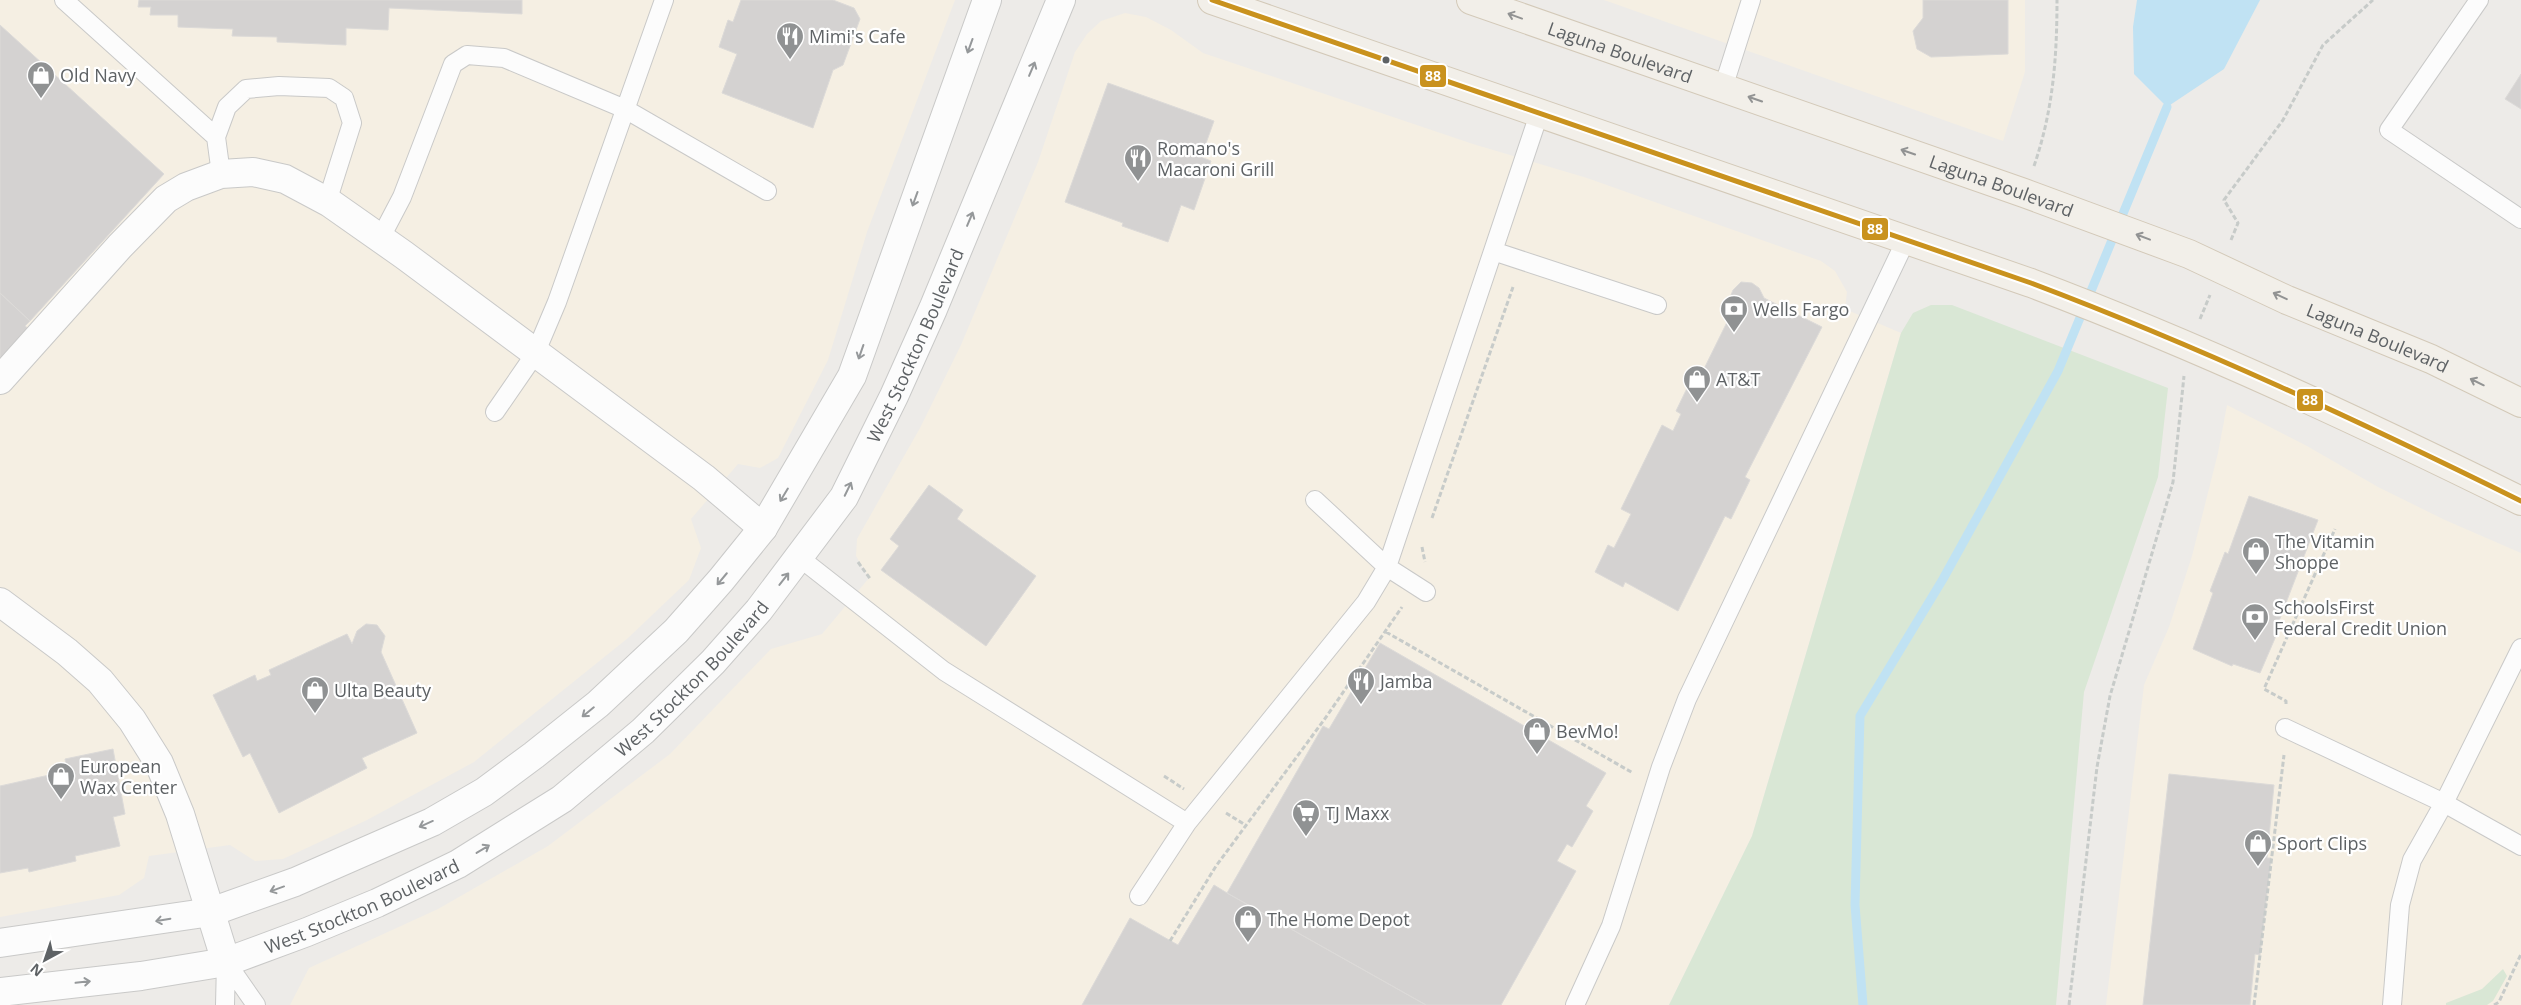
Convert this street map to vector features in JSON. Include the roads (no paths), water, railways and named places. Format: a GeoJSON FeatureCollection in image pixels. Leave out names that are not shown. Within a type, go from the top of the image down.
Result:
{"type":"FeatureCollection","features":[{"type":"Feature","properties":{"kind":"main road"},"geometry":{"type":"LineString","coordinates":[[1212,0],[2031,283],[2134,322],[2378,431],[2521,501]]}},
{"type":"Feature","properties":{"kind":"main road","name":"Laguna Boulevard"},"geometry":{"type":"LineString","coordinates":[[1471,0],[2024,193],[2189,254],[2287,300],[2431,359],[2521,403]]}},
{"type":"Feature","properties":{"kind":"street"},"geometry":{"type":"LineString","coordinates":[[0,943],[211,912],[295,882],[432,822],[484,792],[534,756],[598,704],[676,631],[763,528],[852,376],[987,0]]}},
{"type":"Feature","properties":{"kind":"street","name":"West Stockton Boulevard"},"geometry":{"type":"LineString","coordinates":[[0,992],[141,976],[226,962],[264,950],[378,903],[458,864],[562,799],[643,731],[713,662],[759,610],[800,558],[844,497],[894,396],[1061,0]]}},
{"type":"Feature","properties":{"kind":"street"},"geometry":{"type":"LineString","coordinates":[[0,380],[131,233],[166,199],[186,187],[221,174],[254,172],[285,179],[327,202],[380,239],[704,478],[763,528]]}},
{"type":"Feature","properties":{"kind":"street"},"geometry":{"type":"LineString","coordinates":[[0,602],[66,652],[100,681],[132,720],[159,762],[180,814],[226,962]]}},
{"type":"Feature","properties":{"kind":"lane"},"geometry":{"type":"LineString","coordinates":[[64,0],[216,137]]}},
{"type":"Feature","properties":{"kind":"lane"},"geometry":{"type":"LineString","coordinates":[[495,412],[536,354],[557,302],[664,0]]}},
{"type":"Feature","properties":{"kind":"lane"},"geometry":{"type":"LineString","coordinates":[[1723,88],[1751,0]]}},
{"type":"Feature","properties":{"kind":"lane"},"geometry":{"type":"LineString","coordinates":[[2479,0],[2389,130],[2521,219]]}},
{"type":"Feature","properties":{"kind":"lane"},"geometry":{"type":"LineString","coordinates":[[380,239],[402,197],[453,64],[467,55],[504,58],[625,110],[767,191]]}},
{"type":"Feature","properties":{"kind":"lane"},"geometry":{"type":"LineString","coordinates":[[221,174],[216,137],[227,107],[246,89],[279,86],[329,88],[344,98],[352,123],[327,202]]}},
{"type":"Feature","properties":{"kind":"lane"},"geometry":{"type":"LineString","coordinates":[[1139,896],[1187,822],[1366,602],[1387,567],[1539,114]]}},
{"type":"Feature","properties":{"kind":"lane"},"geometry":{"type":"LineString","coordinates":[[1575,1005],[1611,926],[1661,767],[1687,699],[1906,240]]}},
{"type":"Feature","properties":{"kind":"lane"},"geometry":{"type":"LineString","coordinates":[[1493,251],[1657,305]]}},
{"type":"Feature","properties":{"kind":"lane"},"geometry":{"type":"LineString","coordinates":[[1315,500],[1341,522],[1387,567],[1426,592]]}},
{"type":"Feature","properties":{"kind":"lane"},"geometry":{"type":"LineString","coordinates":[[800,558],[944,671],[1187,822]]}},
{"type":"Feature","properties":{"kind":"lane"},"geometry":{"type":"LineString","coordinates":[[2392,1005],[2400,905],[2412,860],[2444,803],[2521,648]]}},
{"type":"Feature","properties":{"kind":"lane"},"geometry":{"type":"LineString","coordinates":[[2285,728],[2444,803],[2521,846]]}},
{"type":"Feature","properties":{"kind":"lane"},"geometry":{"type":"LineString","coordinates":[[225,1005],[226,962]]}},
{"type":"Feature","properties":{"kind":"lane"},"geometry":{"type":"LineString","coordinates":[[226,962],[256,1005]]}},
{"type":"Feature","properties":{"kind":"water"},"geometry":{"type":"Polygon","coordinates":[[[2137,0],[2260,0],[2224,69],[2167,107],[2134,74],[2133,27],[2137,0]]]}},
{"type":"Feature","properties":{"kind":"waterway"},"geometry":{"type":"LineString","coordinates":[[1863,1005],[1855,905],[1860,716],[1943,579],[2058,371],[2167,107]]}},
{"type":"Feature","properties":{"kind":"place","name":"Mimi's Cafe"},"geometry":{"type":"Point","coordinates":[790,60]}},
{"type":"Feature","properties":{"kind":"place","name":"Old Navy"},"geometry":{"type":"Point","coordinates":[41,99]}},
{"type":"Feature","properties":{"kind":"place","name":"Romano's Macaroni Grill"},"geometry":{"type":"Point","coordinates":[1138,182]}},
{"type":"Feature","properties":{"kind":"place","name":"Wells Fargo"},"geometry":{"type":"Point","coordinates":[1734,333]}},
{"type":"Feature","properties":{"kind":"place","name":"AT&T"},"geometry":{"type":"Point","coordinates":[1697,403]}},
{"type":"Feature","properties":{"kind":"place","name":"The Vitamin Shoppe"},"geometry":{"type":"Point","coordinates":[2256,575]}},
{"type":"Feature","properties":{"kind":"place","name":"SchoolsFirst Federal Credit Union"},"geometry":{"type":"Point","coordinates":[2255,641]}},
{"type":"Feature","properties":{"kind":"place","name":"Jamba"},"geometry":{"type":"Point","coordinates":[1361,705]}},
{"type":"Feature","properties":{"kind":"place","name":"Ulta Beauty"},"geometry":{"type":"Point","coordinates":[315,714]}},
{"type":"Feature","properties":{"kind":"place","name":"BevMo!"},"geometry":{"type":"Point","coordinates":[1537,755]}},
{"type":"Feature","properties":{"kind":"place","name":"European Wax Center"},"geometry":{"type":"Point","coordinates":[61,800]}},
{"type":"Feature","properties":{"kind":"place","name":"TJ Maxx"},"geometry":{"type":"Point","coordinates":[1306,837]}},
{"type":"Feature","properties":{"kind":"place","name":"Sport Clips"},"geometry":{"type":"Point","coordinates":[2258,867]}},
{"type":"Feature","properties":{"kind":"place","name":"The Home Depot"},"geometry":{"type":"Point","coordinates":[1248,943]}}]}
